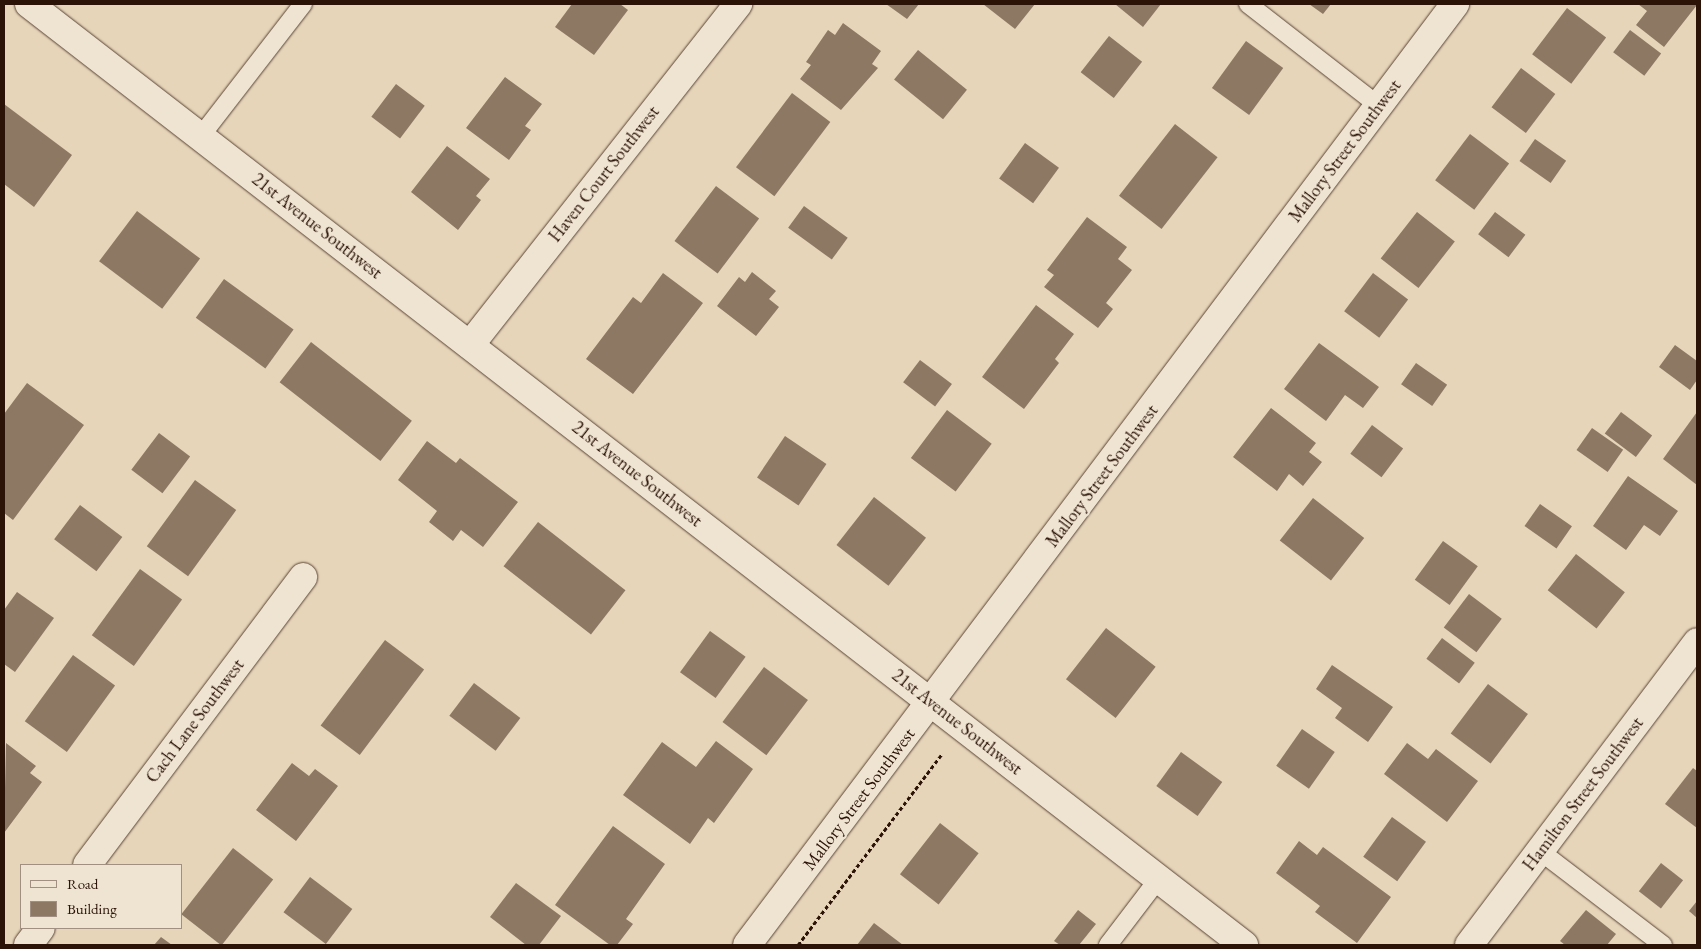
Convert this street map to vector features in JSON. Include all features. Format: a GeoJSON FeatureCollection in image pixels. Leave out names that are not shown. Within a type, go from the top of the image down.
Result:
{"type":"FeatureCollection","features":[{"type":"Feature","properties":{"kind":"street","name":"21st Avenue Southwest"},"geometry":{"type":"LineString","coordinates":[[29,4],[1244,945]]}},
{"type":"Feature","properties":{"kind":"street","name":"Haven Court Southwest"},"geometry":{"type":"LineString","coordinates":[[470,345],[738,4]]}},
{"type":"Feature","properties":{"kind":"street","name":"Mallory Street Southwest"},"geometry":{"type":"LineString","coordinates":[[748,945],[933,703],[1455,4]]}},
{"type":"Feature","properties":{"kind":"street","name":"Cach Lane Southwest"},"geometry":{"type":"LineString","coordinates":[[88,864],[303,576]]}},
{"type":"Feature","properties":{"kind":"street","name":"Hamilton Street Southwest"},"geometry":{"type":"LineString","coordinates":[[1469,945],[1697,643]]}},
{"type":"Feature","properties":{"kind":"street"},"geometry":{"type":"LineString","coordinates":[[28,945],[40,929]]}},
{"type":"Feature","properties":{"kind":"lane"},"geometry":{"type":"LineString","coordinates":[[200,136],[303,4]]}},
{"type":"Feature","properties":{"kind":"lane"},"geometry":{"type":"LineString","coordinates":[[1248,4],[1379,106]]}},
{"type":"Feature","properties":{"kind":"lane"},"geometry":{"type":"LineString","coordinates":[[1540,851],[1663,945]]}},
{"type":"Feature","properties":{"kind":"lane"},"geometry":{"type":"LineString","coordinates":[[1108,945],[1158,878]]}},
{"type":"Feature","properties":{"kind":"path"},"geometry":{"type":"LineString","coordinates":[[798,945],[944,751]]}},
{"type":"Feature","properties":{"kind":"building"},"geometry":{"type":"Polygon","coordinates":[[[572,4],[620,4],[628,10],[594,55],[555,27],[572,4]]]}},
{"type":"Feature","properties":{"kind":"building"},"geometry":{"type":"Polygon","coordinates":[[[886,4],[919,4],[907,19],[886,4]]]}},
{"type":"Feature","properties":{"kind":"building"},"geometry":{"type":"Polygon","coordinates":[[[983,4],[1035,4],[1015,29],[983,4]]]}},
{"type":"Feature","properties":{"kind":"building"},"geometry":{"type":"Polygon","coordinates":[[[1115,4],[1161,4],[1143,27],[1115,4]]]}},
{"type":"Feature","properties":{"kind":"building"},"geometry":{"type":"Polygon","coordinates":[[[1309,4],[1331,4],[1323,14],[1309,4]]]}},
{"type":"Feature","properties":{"kind":"building"},"geometry":{"type":"Polygon","coordinates":[[[1638,4],[1697,5],[1664,47],[1636,25],[1647,11],[1638,4]]]}},
{"type":"Feature","properties":{"kind":"building"},"geometry":{"type":"Polygon","coordinates":[[[1567,8],[1606,37],[1571,84],[1532,54],[1567,8]]]}},
{"type":"Feature","properties":{"kind":"building"},"geometry":{"type":"Polygon","coordinates":[[[843,23],[881,51],[872,64],[878,68],[841,110],[800,79],[811,65],[806,62],[828,30],[835,35],[843,23]]]}},
{"type":"Feature","properties":{"kind":"building"},"geometry":{"type":"Polygon","coordinates":[[[1630,30],[1661,53],[1644,76],[1613,52],[1630,30]]]}},
{"type":"Feature","properties":{"kind":"building"},"geometry":{"type":"Polygon","coordinates":[[[1109,36],[1142,62],[1114,98],[1081,72],[1109,36]]]}},
{"type":"Feature","properties":{"kind":"building"},"geometry":{"type":"Polygon","coordinates":[[[1246,41],[1283,68],[1249,115],[1212,88],[1246,41]]]}},
{"type":"Feature","properties":{"kind":"building"},"geometry":{"type":"Polygon","coordinates":[[[918,50],[967,90],[943,119],[894,80],[918,50]]]}},
{"type":"Feature","properties":{"kind":"building"},"geometry":{"type":"Polygon","coordinates":[[[1521,68],[1555,94],[1526,133],[1492,107],[1521,68]]]}},
{"type":"Feature","properties":{"kind":"building"},"geometry":{"type":"Polygon","coordinates":[[[505,77],[542,104],[525,126],[531,130],[509,160],[466,128],[505,77]]]}},
{"type":"Feature","properties":{"kind":"building"},"geometry":{"type":"Polygon","coordinates":[[[396,84],[425,106],[400,138],[371,117],[396,84]]]}},
{"type":"Feature","properties":{"kind":"building"},"geometry":{"type":"Polygon","coordinates":[[[792,93],[830,122],[774,196],[736,167],[792,93]]]}},
{"type":"Feature","properties":{"kind":"building"},"geometry":{"type":"Polygon","coordinates":[[[4,104],[72,155],[34,207],[4,184],[4,104]]]}},
{"type":"Feature","properties":{"kind":"building"},"geometry":{"type":"Polygon","coordinates":[[[1175,124],[1218,157],[1162,229],[1119,196],[1175,124]]]}},
{"type":"Feature","properties":{"kind":"building"},"geometry":{"type":"Polygon","coordinates":[[[1470,134],[1509,163],[1474,210],[1435,180],[1470,134]]]}},
{"type":"Feature","properties":{"kind":"building"},"geometry":{"type":"Polygon","coordinates":[[[1535,139],[1566,161],[1551,183],[1520,161],[1535,139]]]}},
{"type":"Feature","properties":{"kind":"building"},"geometry":{"type":"Polygon","coordinates":[[[1025,143],[1059,168],[1033,203],[999,179],[1025,143]]]}},
{"type":"Feature","properties":{"kind":"building"},"geometry":{"type":"Polygon","coordinates":[[[447,146],[490,179],[476,196],[481,200],[458,230],[411,192],[447,146]]]}},
{"type":"Feature","properties":{"kind":"building"},"geometry":{"type":"Polygon","coordinates":[[[716,186],[759,218],[718,274],[674,241],[716,186]]]}},
{"type":"Feature","properties":{"kind":"building"},"geometry":{"type":"Polygon","coordinates":[[[804,206],[848,238],[832,260],[788,228],[804,206]]]}},
{"type":"Feature","properties":{"kind":"building"},"geometry":{"type":"Polygon","coordinates":[[[137,211],[200,259],[162,309],[99,261],[137,211]]]}},
{"type":"Feature","properties":{"kind":"building"},"geometry":{"type":"Polygon","coordinates":[[[1417,212],[1455,242],[1419,288],[1381,258],[1417,212]]]}},
{"type":"Feature","properties":{"kind":"building"},"geometry":{"type":"Polygon","coordinates":[[[1495,212],[1525,235],[1508,257],[1478,234],[1495,212]]]}},
{"type":"Feature","properties":{"kind":"building"},"geometry":{"type":"Polygon","coordinates":[[[1087,217],[1127,247],[1118,259],[1132,270],[1106,303],[1113,309],[1098,328],[1044,287],[1054,275],[1047,270],[1087,217]]]}},
{"type":"Feature","properties":{"kind":"building"},"geometry":{"type":"Polygon","coordinates":[[[752,272],[776,291],[769,299],[779,307],[756,336],[717,306],[739,277],[745,282],[752,272]]]}},
{"type":"Feature","properties":{"kind":"building"},"geometry":{"type":"Polygon","coordinates":[[[663,273],[703,303],[633,394],[586,359],[633,297],[641,303],[663,273]]]}},
{"type":"Feature","properties":{"kind":"building"},"geometry":{"type":"Polygon","coordinates":[[[1373,273],[1408,299],[1379,338],[1344,311],[1373,273]]]}},
{"type":"Feature","properties":{"kind":"building"},"geometry":{"type":"Polygon","coordinates":[[[224,279],[294,330],[265,368],[196,318],[224,279]]]}},
{"type":"Feature","properties":{"kind":"building"},"geometry":{"type":"Polygon","coordinates":[[[1036,305],[1074,334],[1055,359],[1059,363],[1024,409],[982,377],[1036,305]]]}},
{"type":"Feature","properties":{"kind":"building"},"geometry":{"type":"Polygon","coordinates":[[[311,342],[412,421],[380,461],[280,382],[311,342]]]}},
{"type":"Feature","properties":{"kind":"building"},"geometry":{"type":"Polygon","coordinates":[[[1319,343],[1379,387],[1363,408],[1345,395],[1326,421],[1284,389],[1319,343]]]}},
{"type":"Feature","properties":{"kind":"building"},"geometry":{"type":"Polygon","coordinates":[[[1675,345],[1697,361],[1697,380],[1690,390],[1659,367],[1675,345]]]}},
{"type":"Feature","properties":{"kind":"building"},"geometry":{"type":"Polygon","coordinates":[[[920,360],[952,384],[935,406],[903,382],[920,360]]]}},
{"type":"Feature","properties":{"kind":"building"},"geometry":{"type":"Polygon","coordinates":[[[1416,363],[1447,385],[1432,406],[1401,384],[1416,363]]]}},
{"type":"Feature","properties":{"kind":"building"},"geometry":{"type":"Polygon","coordinates":[[[27,383],[84,425],[13,520],[4,513],[4,414],[27,383]]]}},
{"type":"Feature","properties":{"kind":"building"},"geometry":{"type":"Polygon","coordinates":[[[1271,408],[1316,443],[1309,452],[1322,462],[1303,486],[1289,474],[1277,491],[1233,457],[1271,408]]]}},
{"type":"Feature","properties":{"kind":"building"},"geometry":{"type":"Polygon","coordinates":[[[947,410],[992,444],[956,492],[911,458],[947,410]]]}},
{"type":"Feature","properties":{"kind":"building"},"geometry":{"type":"Polygon","coordinates":[[[1621,412],[1652,435],[1636,457],[1605,434],[1621,412]]]}},
{"type":"Feature","properties":{"kind":"building"},"geometry":{"type":"Polygon","coordinates":[[[1697,412],[1697,485],[1663,459],[1697,412]]]}},
{"type":"Feature","properties":{"kind":"building"},"geometry":{"type":"Polygon","coordinates":[[[1372,425],[1403,448],[1381,477],[1350,454],[1372,425]]]}},
{"type":"Feature","properties":{"kind":"building"},"geometry":{"type":"Polygon","coordinates":[[[1592,428],[1623,450],[1608,472],[1577,450],[1592,428]]]}},
{"type":"Feature","properties":{"kind":"building"},"geometry":{"type":"Polygon","coordinates":[[[159,433],[190,456],[162,493],[131,470],[159,433]]]}},
{"type":"Feature","properties":{"kind":"building"},"geometry":{"type":"Polygon","coordinates":[[[785,436],[826,464],[798,505],[757,477],[785,436]]]}},
{"type":"Feature","properties":{"kind":"building"},"geometry":{"type":"Polygon","coordinates":[[[427,441],[456,463],[460,458],[518,502],[483,547],[461,530],[453,541],[429,522],[437,511],[398,480],[427,441]]]}},
{"type":"Feature","properties":{"kind":"building"},"geometry":{"type":"Polygon","coordinates":[[[1628,476],[1678,511],[1660,536],[1644,525],[1626,550],[1593,526],[1628,476]]]}},
{"type":"Feature","properties":{"kind":"building"},"geometry":{"type":"Polygon","coordinates":[[[195,480],[236,510],[188,576],[147,546],[195,480]]]}},
{"type":"Feature","properties":{"kind":"building"},"geometry":{"type":"Polygon","coordinates":[[[874,497],[926,538],[888,586],[836,545],[874,497]]]}},
{"type":"Feature","properties":{"kind":"building"},"geometry":{"type":"Polygon","coordinates":[[[1313,498],[1364,538],[1331,581],[1280,541],[1313,498]]]}},
{"type":"Feature","properties":{"kind":"building"},"geometry":{"type":"Polygon","coordinates":[[[1540,504],[1572,526],[1556,548],[1525,526],[1540,504]]]}},
{"type":"Feature","properties":{"kind":"building"},"geometry":{"type":"Polygon","coordinates":[[[80,505],[122,537],[96,571],[54,539],[80,505]]]}},
{"type":"Feature","properties":{"kind":"building"},"geometry":{"type":"Polygon","coordinates":[[[538,522],[625,590],[591,634],[504,566],[538,522]]]}},
{"type":"Feature","properties":{"kind":"building"},"geometry":{"type":"Polygon","coordinates":[[[1443,541],[1478,566],[1450,605],[1415,580],[1443,541]]]}},
{"type":"Feature","properties":{"kind":"building"},"geometry":{"type":"Polygon","coordinates":[[[1576,554],[1625,592],[1597,628],[1548,590],[1576,554]]]}},
{"type":"Feature","properties":{"kind":"building"},"geometry":{"type":"Polygon","coordinates":[[[140,569],[182,600],[134,666],[92,635],[140,569]]]}},
{"type":"Feature","properties":{"kind":"building"},"geometry":{"type":"Polygon","coordinates":[[[17,592],[54,618],[15,672],[4,664],[4,610],[17,592]]]}},
{"type":"Feature","properties":{"kind":"building"},"geometry":{"type":"Polygon","coordinates":[[[1469,594],[1502,619],[1476,652],[1444,628],[1469,594]]]}},
{"type":"Feature","properties":{"kind":"building"},"geometry":{"type":"Polygon","coordinates":[[[1106,628],[1156,667],[1116,718],[1066,679],[1106,628]]]}},
{"type":"Feature","properties":{"kind":"building"},"geometry":{"type":"Polygon","coordinates":[[[710,631],[746,657],[716,698],[680,672],[710,631]]]}},
{"type":"Feature","properties":{"kind":"building"},"geometry":{"type":"Polygon","coordinates":[[[1442,638],[1475,663],[1459,683],[1426,659],[1442,638]]]}},
{"type":"Feature","properties":{"kind":"building"},"geometry":{"type":"Polygon","coordinates":[[[385,640],[424,669],[360,755],[321,725],[385,640]]]}},
{"type":"Feature","properties":{"kind":"building"},"geometry":{"type":"Polygon","coordinates":[[[73,655],[115,686],[67,752],[25,721],[73,655]]]}},
{"type":"Feature","properties":{"kind":"building"},"geometry":{"type":"Polygon","coordinates":[[[1332,665],[1393,707],[1368,742],[1335,718],[1342,708],[1316,689],[1332,665]]]}},
{"type":"Feature","properties":{"kind":"building"},"geometry":{"type":"Polygon","coordinates":[[[764,667],[808,700],[766,755],[722,722],[764,667]]]}},
{"type":"Feature","properties":{"kind":"building"},"geometry":{"type":"Polygon","coordinates":[[[474,683],[520,718],[496,751],[449,716],[474,683]]]}},
{"type":"Feature","properties":{"kind":"building"},"geometry":{"type":"Polygon","coordinates":[[[1488,684],[1528,714],[1491,764],[1451,734],[1488,684]]]}},
{"type":"Feature","properties":{"kind":"building"},"geometry":{"type":"Polygon","coordinates":[[[1302,729],[1335,752],[1309,789],[1276,766],[1302,729]]]}},
{"type":"Feature","properties":{"kind":"building"},"geometry":{"type":"Polygon","coordinates":[[[716,741],[753,769],[714,823],[708,818],[690,844],[623,795],[662,742],[696,767],[716,741]]]}},
{"type":"Feature","properties":{"kind":"building"},"geometry":{"type":"Polygon","coordinates":[[[6,743],[36,766],[30,773],[42,782],[4,833],[6,743]]]}},
{"type":"Feature","properties":{"kind":"building"},"geometry":{"type":"Polygon","coordinates":[[[1407,743],[1428,759],[1436,749],[1478,781],[1447,822],[1384,774],[1407,743]]]}},
{"type":"Feature","properties":{"kind":"building"},"geometry":{"type":"Polygon","coordinates":[[[1181,752],[1222,782],[1198,816],[1156,786],[1181,752]]]}},
{"type":"Feature","properties":{"kind":"building"},"geometry":{"type":"Polygon","coordinates":[[[292,763],[309,776],[315,769],[338,786],[296,841],[256,810],[292,763]]]}},
{"type":"Feature","properties":{"kind":"building"},"geometry":{"type":"Polygon","coordinates":[[[1693,768],[1697,771],[1697,828],[1665,804],[1693,768]]]}},
{"type":"Feature","properties":{"kind":"building"},"geometry":{"type":"Polygon","coordinates":[[[1392,817],[1426,842],[1397,881],[1363,857],[1392,817]]]}},
{"type":"Feature","properties":{"kind":"building"},"geometry":{"type":"Polygon","coordinates":[[[940,823],[979,853],[939,904],[900,874],[940,823]]]}},
{"type":"Feature","properties":{"kind":"building"},"geometry":{"type":"Polygon","coordinates":[[[613,826],[665,864],[626,919],[633,924],[617,945],[610,945],[555,905],[613,826]]]}},
{"type":"Feature","properties":{"kind":"building"},"geometry":{"type":"Polygon","coordinates":[[[1299,841],[1317,855],[1323,847],[1391,897],[1357,943],[1315,912],[1320,906],[1276,873],[1299,841]]]}},
{"type":"Feature","properties":{"kind":"building"},"geometry":{"type":"Polygon","coordinates":[[[233,848],[273,879],[221,945],[182,913],[233,848]]]}},
{"type":"Feature","properties":{"kind":"building"},"geometry":{"type":"Polygon","coordinates":[[[1661,863],[1683,880],[1661,909],[1639,891],[1661,863]]]}},
{"type":"Feature","properties":{"kind":"building"},"geometry":{"type":"Polygon","coordinates":[[[310,877],[352,909],[326,944],[284,912],[310,877]]]}},
{"type":"Feature","properties":{"kind":"building"},"geometry":{"type":"Polygon","coordinates":[[[516,883],[561,916],[539,945],[526,945],[490,917],[516,883]]]}},
{"type":"Feature","properties":{"kind":"building"},"geometry":{"type":"Polygon","coordinates":[[[1697,901],[1697,918],[1689,911],[1697,901]]]}},
{"type":"Feature","properties":{"kind":"building"},"geometry":{"type":"Polygon","coordinates":[[[1078,910],[1096,924],[1079,945],[1060,945],[1054,941],[1078,910]]]}},
{"type":"Feature","properties":{"kind":"building"},"geometry":{"type":"Polygon","coordinates":[[[1586,910],[1616,934],[1607,945],[1565,945],[1560,941],[1586,910]]]}},
{"type":"Feature","properties":{"kind":"building"},"geometry":{"type":"Polygon","coordinates":[[[874,923],[903,945],[857,945],[874,923]]]}},
{"type":"Feature","properties":{"kind":"building"},"geometry":{"type":"Polygon","coordinates":[[[161,937],[172,945],[154,945],[161,937]]]}}]}
